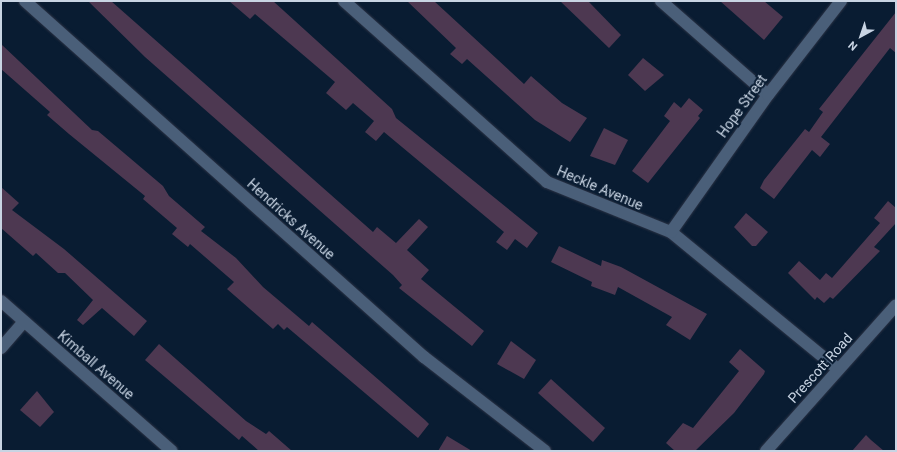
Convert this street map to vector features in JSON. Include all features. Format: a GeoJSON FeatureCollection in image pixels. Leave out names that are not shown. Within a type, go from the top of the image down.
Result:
{"type":"FeatureCollection","features":[{"type":"Feature","properties":{"kind":"street","name":"Hendricks Avenue"},"geometry":{"type":"LineString","coordinates":[[25,1],[424,357],[545,451]]}},
{"type":"Feature","properties":{"kind":"street","name":"Heckle Avenue"},"geometry":{"type":"LineString","coordinates":[[344,1],[547,182],[671,232],[838,369]]}},
{"type":"Feature","properties":{"kind":"street"},"geometry":{"type":"LineString","coordinates":[[661,1],[768,95]]}},
{"type":"Feature","properties":{"kind":"street","name":"Hope Street"},"geometry":{"type":"LineString","coordinates":[[671,232],[768,95],[841,1]]}},
{"type":"Feature","properties":{"kind":"street","name":"Kimball Avenue"},"geometry":{"type":"LineString","coordinates":[[1,301],[172,451]]}},
{"type":"Feature","properties":{"kind":"street","name":"Prescott Road"},"geometry":{"type":"LineString","coordinates":[[766,451],[896,305]]}},
{"type":"Feature","properties":{"kind":"street"},"geometry":{"type":"LineString","coordinates":[[1,348],[24,322]]}},
{"type":"Feature","properties":{"kind":"building"},"geometry":{"type":"Polygon","coordinates":[[[88,1],[111,1],[373,232],[377,227],[396,243],[419,219],[428,227],[407,250],[429,270],[421,279],[484,331],[472,346],[399,288],[402,285],[393,275],[145,57],[88,1]]]}},
{"type":"Feature","properties":{"kind":"building"},"geometry":{"type":"Polygon","coordinates":[[[229,1],[273,1],[392,109],[396,118],[538,233],[527,248],[515,239],[507,250],[496,242],[504,232],[384,132],[376,141],[365,132],[374,121],[353,103],[346,110],[326,93],[335,82],[255,14],[250,19],[229,1]]]}},
{"type":"Feature","properties":{"kind":"building"},"geometry":{"type":"Polygon","coordinates":[[[407,1],[434,1],[524,84],[531,76],[562,103],[587,118],[570,142],[535,120],[467,59],[462,64],[450,54],[456,48],[407,1]]]}},
{"type":"Feature","properties":{"kind":"building"},"geometry":{"type":"Polygon","coordinates":[[[560,1],[588,1],[621,35],[609,48],[560,1]]]}},
{"type":"Feature","properties":{"kind":"building"},"geometry":{"type":"Polygon","coordinates":[[[720,1],[764,1],[783,17],[764,40],[720,1]]]}},
{"type":"Feature","properties":{"kind":"building"},"geometry":{"type":"Polygon","coordinates":[[[896,12],[896,53],[890,48],[821,137],[830,144],[820,157],[812,150],[774,199],[760,188],[764,180],[805,129],[809,132],[823,112],[819,109],[896,12]]]}},
{"type":"Feature","properties":{"kind":"building"},"geometry":{"type":"Polygon","coordinates":[[[1,44],[92,130],[98,131],[163,186],[169,196],[205,227],[201,231],[236,258],[263,287],[309,326],[312,322],[425,420],[429,424],[418,438],[287,327],[284,330],[278,324],[273,329],[227,289],[234,282],[190,244],[188,247],[172,234],[177,228],[143,199],[145,196],[47,115],[50,112],[1,69],[1,44]]]}},
{"type":"Feature","properties":{"kind":"building"},"geometry":{"type":"Polygon","coordinates":[[[643,58],[664,75],[645,91],[628,75],[643,58]]]}},
{"type":"Feature","properties":{"kind":"building"},"geometry":{"type":"Polygon","coordinates":[[[689,98],[703,110],[698,116],[700,118],[648,183],[632,171],[670,121],[664,116],[674,102],[681,108],[689,98]]]}},
{"type":"Feature","properties":{"kind":"building"},"geometry":{"type":"Polygon","coordinates":[[[604,128],[628,140],[615,165],[590,156],[604,128]]]}},
{"type":"Feature","properties":{"kind":"building"},"geometry":{"type":"Polygon","coordinates":[[[1,187],[19,203],[12,210],[64,249],[147,321],[134,336],[102,308],[83,325],[77,320],[93,300],[65,273],[58,273],[36,253],[33,256],[1,228],[1,187]]]}},
{"type":"Feature","properties":{"kind":"building"},"geometry":{"type":"Polygon","coordinates":[[[888,201],[896,208],[896,223],[874,247],[880,251],[833,299],[830,297],[824,303],[817,297],[815,300],[788,273],[799,261],[820,280],[826,273],[832,278],[880,223],[874,218],[888,201]]]}},
{"type":"Feature","properties":{"kind":"building"},"geometry":{"type":"Polygon","coordinates":[[[746,213],[768,232],[756,246],[752,246],[734,227],[746,213]]]}},
{"type":"Feature","properties":{"kind":"building"},"geometry":{"type":"Polygon","coordinates":[[[559,246],[601,266],[602,260],[621,267],[707,314],[690,340],[666,325],[672,317],[618,287],[615,295],[591,286],[592,282],[551,262],[559,246]]]}},
{"type":"Feature","properties":{"kind":"building"},"geometry":{"type":"Polygon","coordinates":[[[511,341],[536,360],[524,379],[497,364],[511,341]]]}},
{"type":"Feature","properties":{"kind":"building"},"geometry":{"type":"Polygon","coordinates":[[[159,344],[246,421],[266,434],[269,431],[292,451],[259,451],[242,436],[239,440],[145,360],[159,344]]]}},
{"type":"Feature","properties":{"kind":"building"},"geometry":{"type":"Polygon","coordinates":[[[740,349],[765,371],[764,374],[734,413],[695,451],[675,451],[666,443],[683,423],[693,428],[739,371],[729,362],[740,349]]]}},
{"type":"Feature","properties":{"kind":"building"},"geometry":{"type":"Polygon","coordinates":[[[551,379],[605,428],[593,442],[538,393],[551,379]]]}},
{"type":"Feature","properties":{"kind":"building"},"geometry":{"type":"Polygon","coordinates":[[[37,391],[54,412],[40,427],[20,410],[37,391]]]}},
{"type":"Feature","properties":{"kind":"building"},"geometry":{"type":"Polygon","coordinates":[[[866,435],[871,440],[884,451],[852,451],[866,435]]]}},
{"type":"Feature","properties":{"kind":"building"},"geometry":{"type":"Polygon","coordinates":[[[447,436],[472,451],[438,451],[447,436]]]}}]}
